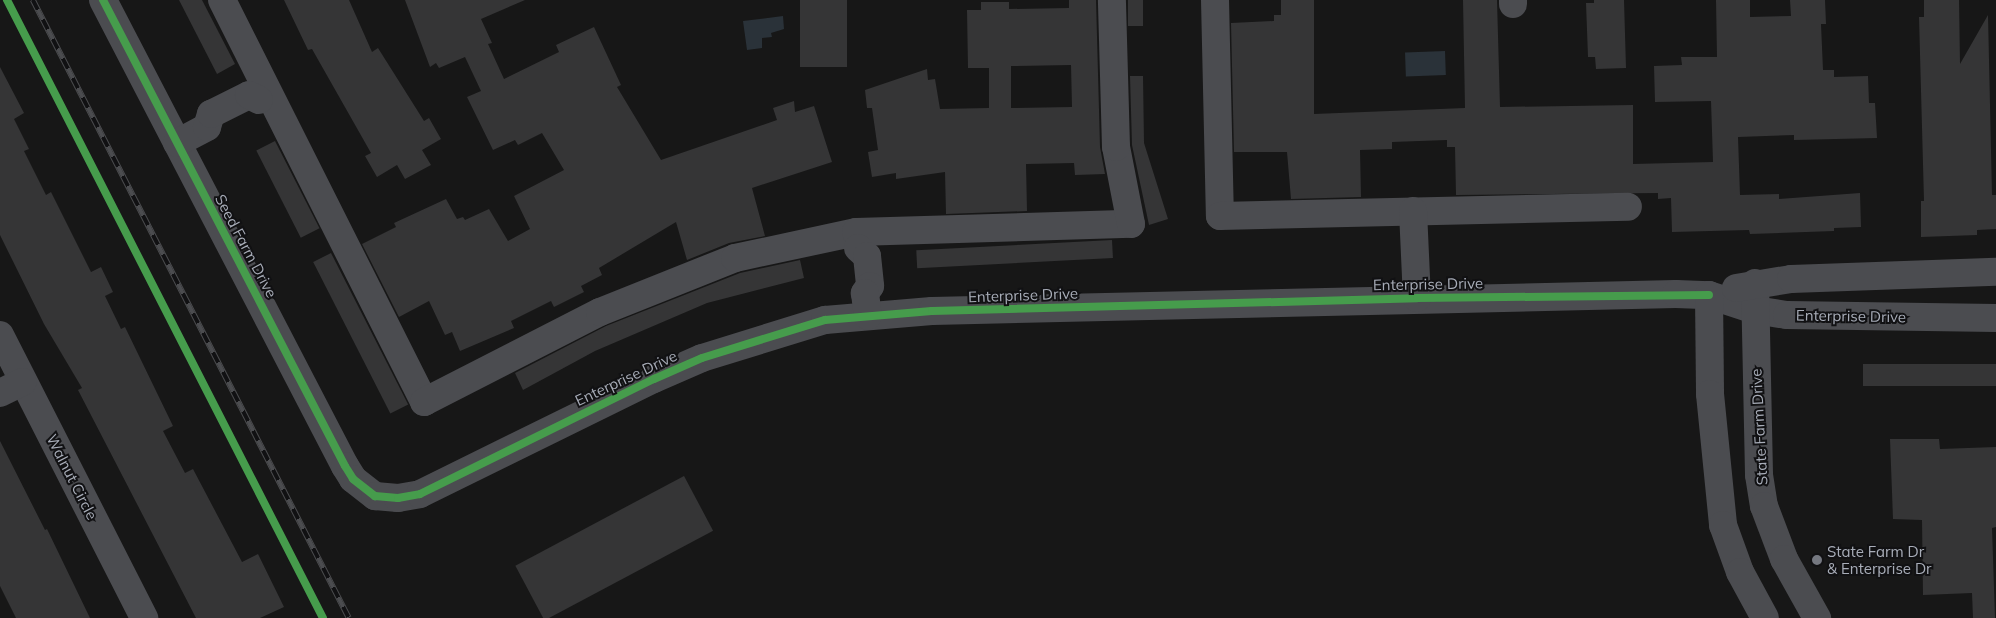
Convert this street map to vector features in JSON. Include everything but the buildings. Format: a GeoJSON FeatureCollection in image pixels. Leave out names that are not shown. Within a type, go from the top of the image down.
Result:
{"type":"FeatureCollection","features":[{"type":"Feature","properties":{"kind":"street","name":"Seed Farm Drive"},"geometry":{"type":"LineString","coordinates":[[103,0],[345,466],[353,479],[375,496]]}},
{"type":"Feature","properties":{"kind":"street"},"geometry":{"type":"LineString","coordinates":[[222,0],[264,98],[424,402],[600,312],[735,258],[857,240],[1131,224],[1116,147],[1112,0]]}},
{"type":"Feature","properties":{"kind":"street"},"geometry":{"type":"LineString","coordinates":[[1215,0],[1220,216],[1628,206]]}},
{"type":"Feature","properties":{"kind":"street"},"geometry":{"type":"LineString","coordinates":[[177,143],[207,127],[211,114],[249,95],[264,98]]}},
{"type":"Feature","properties":{"kind":"street"},"geometry":{"type":"LineString","coordinates":[[1413,212],[1417,298]]}},
{"type":"Feature","properties":{"kind":"street"},"geometry":{"type":"LineString","coordinates":[[857,240],[852,259],[857,288],[866,305]]}},
{"type":"Feature","properties":{"kind":"street","name":"Enterprise Drive"},"geometry":{"type":"LineString","coordinates":[[375,496],[398,498],[420,494],[654,379],[702,358],[825,320],[866,305],[932,311],[1417,298],[1709,295],[1755,283],[1791,279],[1996,272]]}},
{"type":"Feature","properties":{"kind":"street","name":"State Farm Drive"},"geometry":{"type":"LineString","coordinates":[[1755,283],[1759,474],[1764,506],[1784,559],[1817,618]]}},
{"type":"Feature","properties":{"kind":"street"},"geometry":{"type":"LineString","coordinates":[[1709,295],[1710,394],[1723,525],[1740,572],[1765,618]]}},
{"type":"Feature","properties":{"kind":"street","name":"Enterprise Drive"},"geometry":{"type":"LineString","coordinates":[[1709,295],[1755,310],[1786,316],[1996,318]]}},
{"type":"Feature","properties":{"kind":"street","name":"Walnut Circle"},"geometry":{"type":"LineString","coordinates":[[0,335],[11,387],[144,618]]}},
{"type":"Feature","properties":{"kind":"shaded area"},"geometry":{"type":"Polygon","coordinates":[[[783,16],[784,29],[771,33],[772,37],[762,38],[762,48],[747,50],[743,21],[783,16]]]}},
{"type":"Feature","properties":{"kind":"shaded area"},"geometry":{"type":"Polygon","coordinates":[[[1445,51],[1446,75],[1406,76],[1405,52],[1445,51]]]}},
{"type":"Feature","properties":{"kind":"railway"},"geometry":{"type":"LineString","coordinates":[[33,0],[349,618]]}},
{"type":"Feature","properties":{"kind":"cycle path"},"geometry":{"type":"LineString","coordinates":[[7,0],[323,618]]}},
{"type":"Feature","properties":{"kind":"cycle path"},"geometry":{"type":"LineString","coordinates":[[103,0],[345,466],[353,479],[375,496],[398,498],[420,494],[654,379],[702,358],[825,320],[932,311],[1417,298],[1709,295]]}},
{"type":"Feature","properties":{"kind":"place","name":"State Farm Dr & Enterprise Dr"},"geometry":{"type":"Point","coordinates":[1817,560]}}]}
